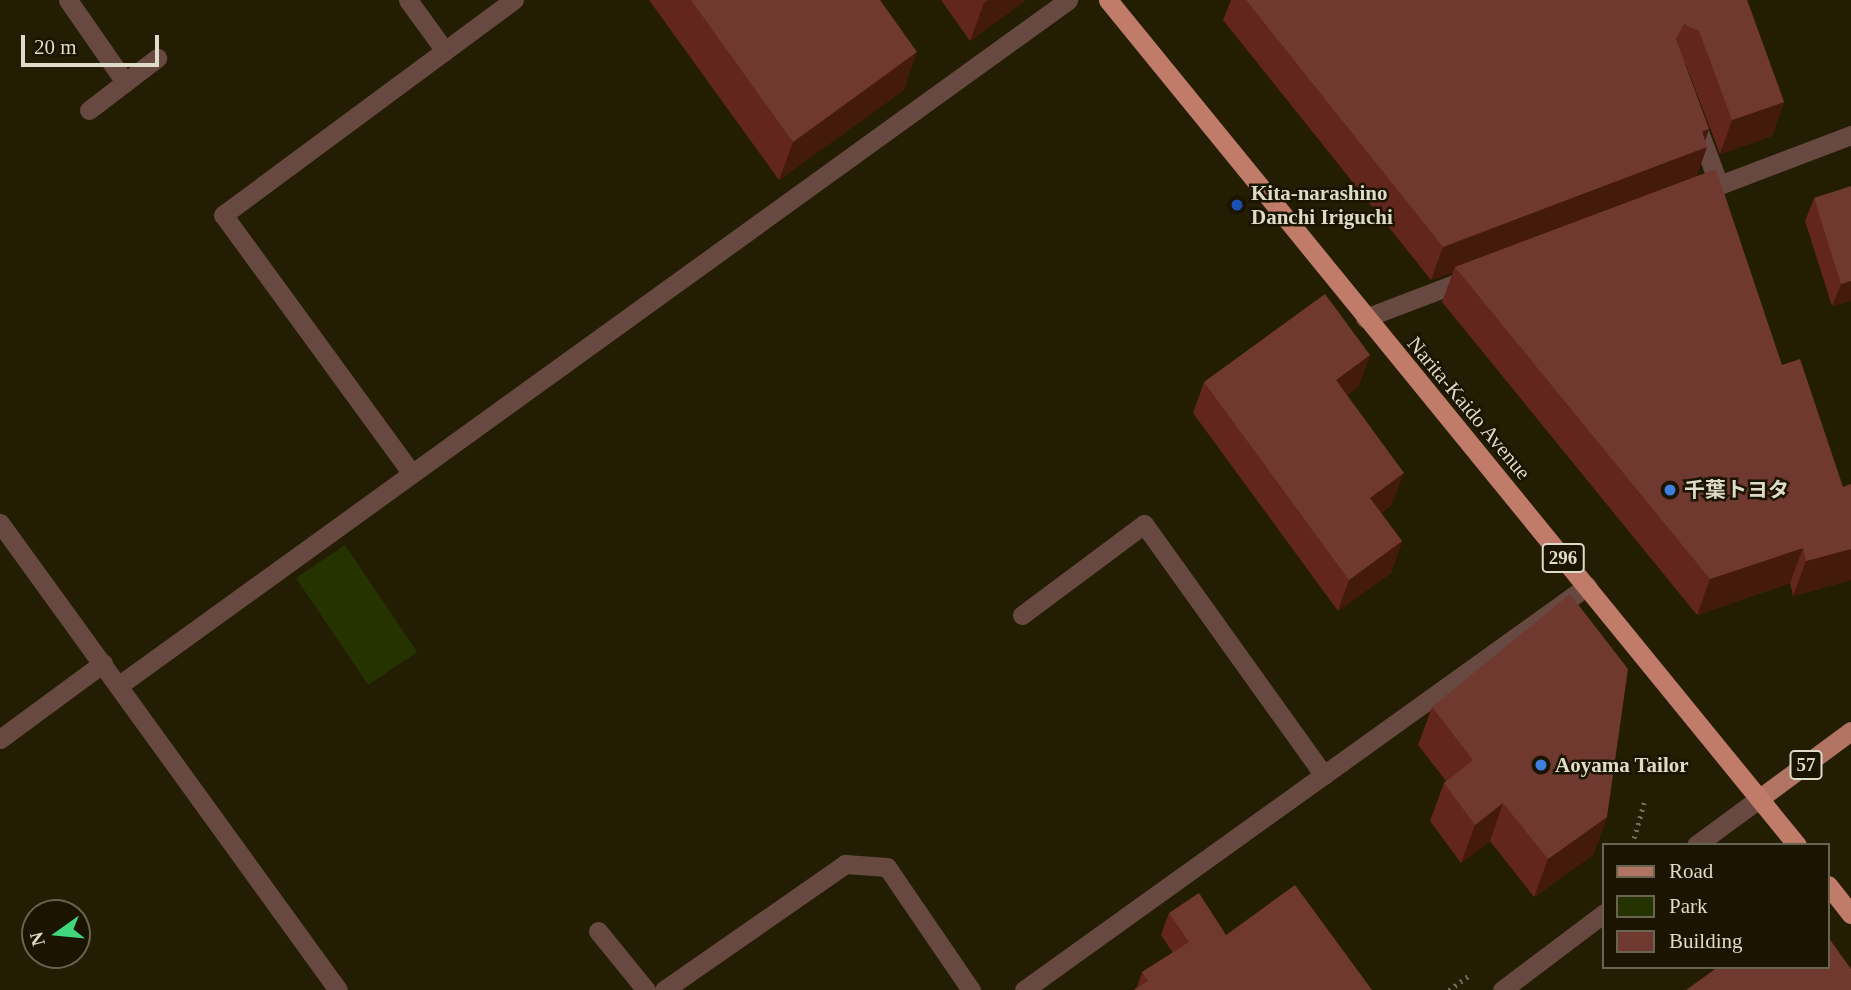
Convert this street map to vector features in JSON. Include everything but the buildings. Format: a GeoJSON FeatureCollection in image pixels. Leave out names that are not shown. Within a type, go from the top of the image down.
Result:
{"type":"FeatureCollection","features":[{"type":"Feature","properties":{"kind":"highway","name":"Narita-Kaido Avenue"},"geometry":{"type":"LineString","coordinates":[[1108,0],[1795,843]]}},
{"type":"Feature","properties":{"kind":"highway"},"geometry":{"type":"LineString","coordinates":[[1830,888],[1851,914]]}},
{"type":"Feature","properties":{"kind":"main road","name":"57"},"geometry":{"type":"LineString","coordinates":[[1760,797],[1851,731]]}},
{"type":"Feature","properties":{"kind":"street"},"geometry":{"type":"LineString","coordinates":[[68,0],[125,82]]}},
{"type":"Feature","properties":{"kind":"street"},"geometry":{"type":"LineString","coordinates":[[408,0],[445,51]]}},
{"type":"Feature","properties":{"kind":"street"},"geometry":{"type":"LineString","coordinates":[[411,471],[223,215],[514,0]]}},
{"type":"Feature","properties":{"kind":"street"},"geometry":{"type":"LineString","coordinates":[[118,686],[411,471],[817,187],[1068,0]]}},
{"type":"Feature","properties":{"kind":"street"},"geometry":{"type":"LineString","coordinates":[[89,110],[157,58]]}},
{"type":"Feature","properties":{"kind":"street"},"geometry":{"type":"LineString","coordinates":[[1690,107],[1718,185]]}},
{"type":"Feature","properties":{"kind":"street"},"geometry":{"type":"LineString","coordinates":[[1681,200],[1851,135]]}},
{"type":"Feature","properties":{"kind":"street"},"geometry":{"type":"LineString","coordinates":[[1366,318],[1491,271]]}},
{"type":"Feature","properties":{"kind":"street"},"geometry":{"type":"LineString","coordinates":[[0,523],[338,990]]}},
{"type":"Feature","properties":{"kind":"street"},"geometry":{"type":"LineString","coordinates":[[1022,615],[1144,524],[1324,775]]}},
{"type":"Feature","properties":{"kind":"street"},"geometry":{"type":"LineString","coordinates":[[1024,990],[1587,586]]}},
{"type":"Feature","properties":{"kind":"street"},"geometry":{"type":"LineString","coordinates":[[0,738],[103,663]]}},
{"type":"Feature","properties":{"kind":"street"},"geometry":{"type":"LineString","coordinates":[[1699,843],[1760,797]]}},
{"type":"Feature","properties":{"kind":"street"},"geometry":{"type":"LineString","coordinates":[[664,990],[845,864],[887,867],[971,990]]}},
{"type":"Feature","properties":{"kind":"street"},"geometry":{"type":"LineString","coordinates":[[1502,990],[1602,915]]}},
{"type":"Feature","properties":{"kind":"street"},"geometry":{"type":"LineString","coordinates":[[598,931],[646,990]]}},
{"type":"Feature","properties":{"kind":"path"},"geometry":{"type":"LineString","coordinates":[[1633,843],[1644,803]]}},
{"type":"Feature","properties":{"kind":"green space"},"geometry":{"type":"Polygon","coordinates":[[[345,545],[417,652],[368,685],[296,578],[345,545]]]}},
{"type":"Feature","properties":{"kind":"place","name":"Kita-narashino Danchi Iriguchi"},"geometry":{"type":"Point","coordinates":[1237,205]}},
{"type":"Feature","properties":{"kind":"place","name":"千葉トヨタ"},"geometry":{"type":"Point","coordinates":[1670,490]}},
{"type":"Feature","properties":{"kind":"place","name":"Aoyama Tailor"},"geometry":{"type":"Point","coordinates":[1541,765]}}]}
